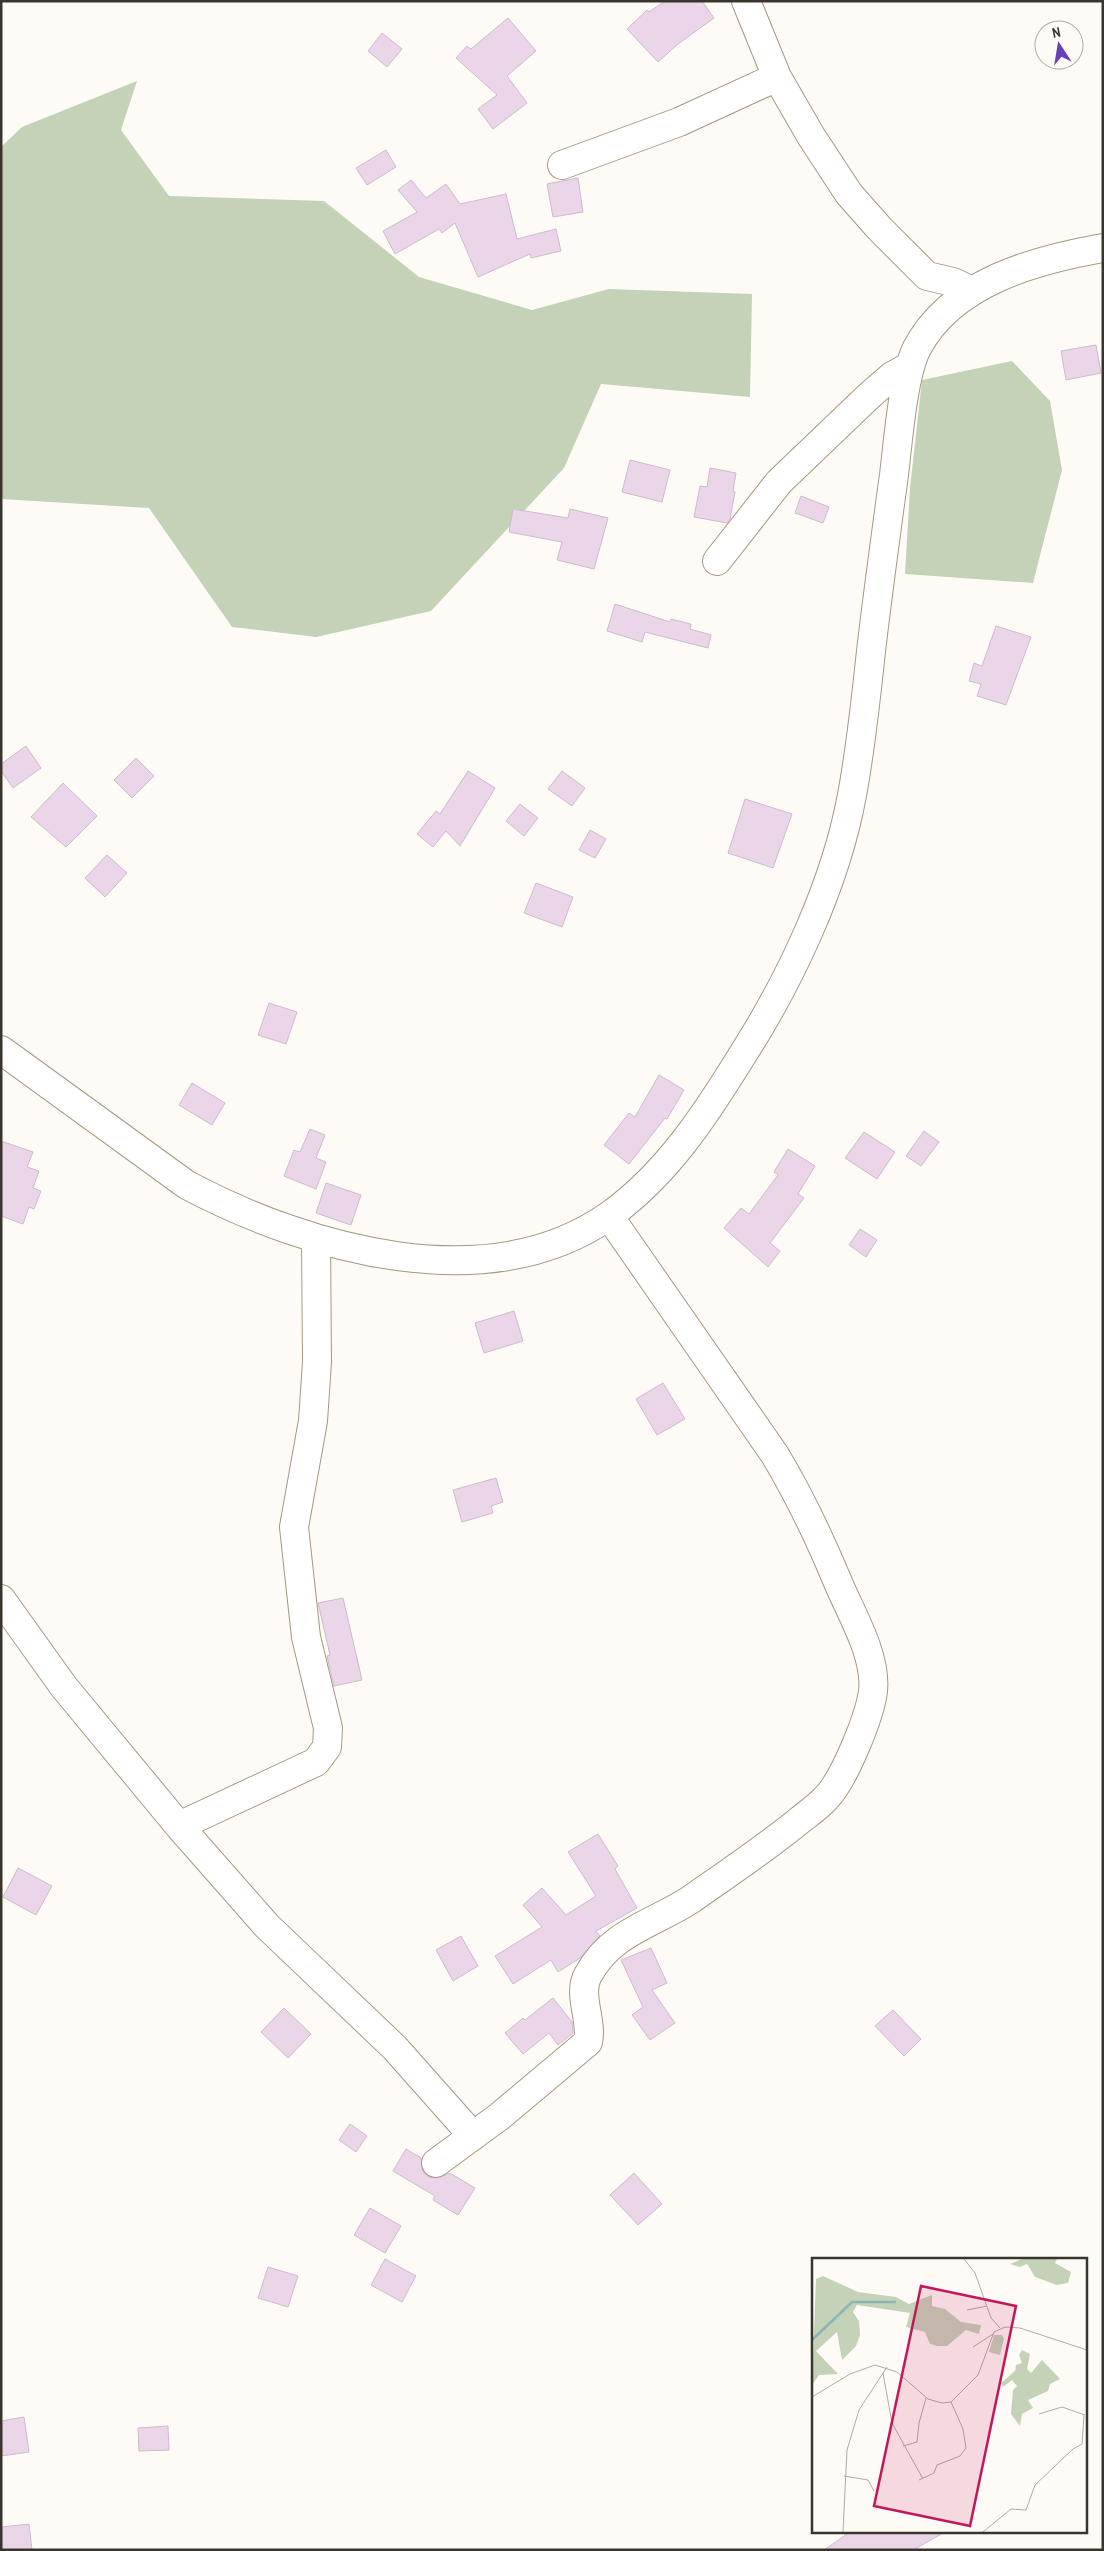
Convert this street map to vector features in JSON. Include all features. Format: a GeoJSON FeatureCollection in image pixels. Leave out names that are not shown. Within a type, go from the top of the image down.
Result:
{"type":"FeatureCollection","features":[{"type":"Feature","properties":{"kind":"street"},"geometry":{"type":"LineString","coordinates":[[746,1],[777,77],[810,136],[849,194],[880,229],[927,276],[952,282],[970,290]]}},
{"type":"Feature","properties":{"kind":"street"},"geometry":{"type":"LineString","coordinates":[[562,165],[679,122],[777,77]]}},
{"type":"Feature","properties":{"kind":"street"},"geometry":{"type":"LineString","coordinates":[[1,1050],[188,1185],[213,1198],[316,1239],[343,1246],[401,1255],[461,1261],[507,1257],[558,1242],[609,1216],[660,1171],[687,1139],[753,1039],[800,950],[838,852],[848,814],[860,747],[896,460],[910,366],[917,348],[936,322],[970,290],[1027,267],[1103,248]]}},
{"type":"Feature","properties":{"kind":"street"},"geometry":{"type":"LineString","coordinates":[[927,276],[936,322]]}},
{"type":"Feature","properties":{"kind":"street"},"geometry":{"type":"LineString","coordinates":[[717,561],[779,482],[870,395],[892,376],[910,366]]}},
{"type":"Feature","properties":{"kind":"street"},"geometry":{"type":"LineString","coordinates":[[436,2163],[546,2080],[588,2042],[590,2033],[585,1989],[587,1976],[604,1953],[630,1931],[695,1896],[780,1836],[827,1797],[859,1736],[873,1691],[872,1673],[858,1624],[795,1488],[775,1455],[609,1216]]}},
{"type":"Feature","properties":{"kind":"street"},"geometry":{"type":"LineString","coordinates":[[179,1826],[316,1762],[327,1747],[328,1728],[306,1636],[294,1528],[313,1421],[318,1353],[316,1239]]}},
{"type":"Feature","properties":{"kind":"street"},"geometry":{"type":"LineString","coordinates":[[1,1599],[64,1687],[179,1826],[267,1926],[395,2048],[473,2136]]}},
{"type":"Feature","properties":{"kind":"green space"},"geometry":{"type":"Polygon","coordinates":[[[137,81],[121,130],[169,196],[324,201],[419,277],[532,310],[609,289],[752,294],[750,397],[601,384],[564,468],[431,611],[316,637],[232,627],[149,508],[1,499],[1,147],[22,127],[137,81]]]}},
{"type":"Feature","properties":{"kind":"green space"},"geometry":{"type":"Polygon","coordinates":[[[1012,361],[1050,401],[1062,470],[1033,583],[905,574],[910,488],[922,380],[1012,361]]]}},
{"type":"Feature","properties":{"kind":"building"},"geometry":{"type":"Polygon","coordinates":[[[665,1],[702,1],[714,18],[678,44],[658,62],[627,29],[647,10],[649,12],[665,1]]]}},
{"type":"Feature","properties":{"kind":"building"},"geometry":{"type":"Polygon","coordinates":[[[508,18],[536,51],[507,76],[527,103],[493,129],[478,109],[497,95],[456,58],[467,46],[471,49],[508,18]]]}},
{"type":"Feature","properties":{"kind":"building"},"geometry":{"type":"Polygon","coordinates":[[[382,33],[402,49],[387,67],[368,51],[382,33]]]}},
{"type":"Feature","properties":{"kind":"building"},"geometry":{"type":"Polygon","coordinates":[[[386,150],[396,167],[367,185],[356,168],[386,150]]]}},
{"type":"Feature","properties":{"kind":"building"},"geometry":{"type":"Polygon","coordinates":[[[578,178],[583,212],[553,217],[547,184],[578,178]]]}},
{"type":"Feature","properties":{"kind":"building"},"geometry":{"type":"Polygon","coordinates":[[[411,180],[426,198],[446,184],[460,204],[506,194],[517,239],[556,229],[561,251],[531,258],[530,254],[478,277],[455,223],[442,233],[439,229],[395,254],[383,231],[417,212],[398,190],[411,180]]]}},
{"type":"Feature","properties":{"kind":"building"},"geometry":{"type":"Polygon","coordinates":[[[1096,345],[1101,373],[1066,380],[1061,351],[1096,345]]]}},
{"type":"Feature","properties":{"kind":"building"},"geometry":{"type":"Polygon","coordinates":[[[630,460],[670,470],[662,502],[622,492],[630,460]]]}},
{"type":"Feature","properties":{"kind":"building"},"geometry":{"type":"Polygon","coordinates":[[[710,468],[736,473],[733,491],[735,492],[730,519],[727,523],[694,517],[700,486],[707,487],[710,468]]]}},
{"type":"Feature","properties":{"kind":"building"},"geometry":{"type":"Polygon","coordinates":[[[801,496],[829,507],[823,523],[795,513],[801,496]]]}},
{"type":"Feature","properties":{"kind":"building"},"geometry":{"type":"Polygon","coordinates":[[[513,509],[568,518],[570,509],[608,518],[594,569],[557,560],[562,542],[509,532],[513,509]]]}},
{"type":"Feature","properties":{"kind":"building"},"geometry":{"type":"Polygon","coordinates":[[[615,604],[670,622],[671,619],[691,624],[690,629],[711,635],[708,648],[645,632],[642,642],[607,631],[615,604]]]}},
{"type":"Feature","properties":{"kind":"building"},"geometry":{"type":"Polygon","coordinates":[[[996,626],[1031,637],[1006,705],[977,696],[981,684],[969,681],[974,663],[982,666],[996,626]]]}},
{"type":"Feature","properties":{"kind":"building"},"geometry":{"type":"Polygon","coordinates":[[[26,746],[41,768],[13,788],[1,771],[1,764],[26,746]]]}},
{"type":"Feature","properties":{"kind":"building"},"geometry":{"type":"Polygon","coordinates":[[[136,758],[154,776],[132,798],[114,780],[136,758]]]}},
{"type":"Feature","properties":{"kind":"building"},"geometry":{"type":"Polygon","coordinates":[[[468,771],[495,788],[460,846],[446,831],[433,847],[417,834],[436,811],[440,814],[468,771]]]}},
{"type":"Feature","properties":{"kind":"building"},"geometry":{"type":"Polygon","coordinates":[[[562,771],[585,788],[572,806],[548,789],[562,771]]]}},
{"type":"Feature","properties":{"kind":"building"},"geometry":{"type":"Polygon","coordinates":[[[63,783],[97,816],[66,847],[31,817],[63,783]]]}},
{"type":"Feature","properties":{"kind":"building"},"geometry":{"type":"Polygon","coordinates":[[[745,799],[792,814],[773,868],[728,853],[745,799]]]}},
{"type":"Feature","properties":{"kind":"building"},"geometry":{"type":"Polygon","coordinates":[[[520,804],[538,818],[524,836],[506,821],[520,804]]]}},
{"type":"Feature","properties":{"kind":"building"},"geometry":{"type":"Polygon","coordinates":[[[590,830],[606,839],[595,858],[579,850],[590,830]]]}},
{"type":"Feature","properties":{"kind":"building"},"geometry":{"type":"Polygon","coordinates":[[[107,855],[127,873],[105,897],[85,878],[107,855]]]}},
{"type":"Feature","properties":{"kind":"building"},"geometry":{"type":"Polygon","coordinates":[[[536,883],[573,897],[562,927],[524,913],[536,883]]]}},
{"type":"Feature","properties":{"kind":"building"},"geometry":{"type":"Polygon","coordinates":[[[269,1003],[297,1012],[286,1044],[258,1035],[269,1003]]]}},
{"type":"Feature","properties":{"kind":"building"},"geometry":{"type":"Polygon","coordinates":[[[659,1075],[684,1090],[667,1119],[665,1118],[629,1164],[604,1145],[629,1113],[635,1117],[659,1075]]]}},
{"type":"Feature","properties":{"kind":"building"},"geometry":{"type":"Polygon","coordinates":[[[192,1083],[225,1103],[212,1125],[179,1105],[192,1083]]]}},
{"type":"Feature","properties":{"kind":"building"},"geometry":{"type":"Polygon","coordinates":[[[310,1129],[325,1135],[316,1158],[326,1162],[316,1189],[284,1176],[294,1150],[300,1152],[310,1129]]]}},
{"type":"Feature","properties":{"kind":"building"},"geometry":{"type":"Polygon","coordinates":[[[924,1131],[939,1142],[921,1166],[906,1156],[924,1131]]]}},
{"type":"Feature","properties":{"kind":"building"},"geometry":{"type":"Polygon","coordinates":[[[864,1132],[895,1152],[877,1179],[845,1158],[864,1132]]]}},
{"type":"Feature","properties":{"kind":"building"},"geometry":{"type":"Polygon","coordinates":[[[1,1141],[33,1152],[27,1167],[39,1171],[33,1188],[41,1191],[34,1209],[29,1207],[23,1224],[1,1216],[1,1141]]]}},
{"type":"Feature","properties":{"kind":"building"},"geometry":{"type":"Polygon","coordinates":[[[788,1149],[815,1166],[798,1194],[804,1198],[770,1243],[780,1251],[768,1267],[724,1228],[741,1208],[749,1214],[778,1175],[774,1172],[788,1149]]]}},
{"type":"Feature","properties":{"kind":"building"},"geometry":{"type":"Polygon","coordinates":[[[326,1183],[361,1195],[351,1225],[316,1213],[326,1183]]]}},
{"type":"Feature","properties":{"kind":"building"},"geometry":{"type":"Polygon","coordinates":[[[860,1229],[877,1240],[866,1257],[849,1245],[860,1229]]]}},
{"type":"Feature","properties":{"kind":"building"},"geometry":{"type":"Polygon","coordinates":[[[514,1311],[523,1341],[484,1353],[475,1323],[514,1311]]]}},
{"type":"Feature","properties":{"kind":"building"},"geometry":{"type":"Polygon","coordinates":[[[663,1383],[685,1419],[657,1435],[636,1399],[663,1383]]]}},
{"type":"Feature","properties":{"kind":"building"},"geometry":{"type":"Polygon","coordinates":[[[496,1478],[503,1502],[491,1506],[493,1513],[462,1522],[453,1490],[496,1478]]]}},
{"type":"Feature","properties":{"kind":"building"},"geometry":{"type":"Polygon","coordinates":[[[343,1598],[362,1680],[334,1686],[327,1656],[330,1655],[318,1603],[343,1598]]]}},
{"type":"Feature","properties":{"kind":"building"},"geometry":{"type":"Polygon","coordinates":[[[598,1834],[618,1866],[615,1869],[637,1908],[596,1931],[600,1936],[580,1958],[558,1972],[551,1960],[513,1984],[495,1956],[542,1927],[523,1905],[542,1888],[566,1915],[596,1896],[568,1852],[598,1834]]]}},
{"type":"Feature","properties":{"kind":"building"},"geometry":{"type":"Polygon","coordinates":[[[18,1868],[52,1886],[36,1915],[3,1897],[18,1868]]]}},
{"type":"Feature","properties":{"kind":"building"},"geometry":{"type":"Polygon","coordinates":[[[461,1936],[478,1966],[453,1981],[436,1950],[461,1936]]]}},
{"type":"Feature","properties":{"kind":"building"},"geometry":{"type":"Polygon","coordinates":[[[651,1948],[667,1983],[652,1990],[675,2023],[650,2040],[632,2015],[643,2007],[621,1960],[651,1948]]]}},
{"type":"Feature","properties":{"kind":"building"},"geometry":{"type":"Polygon","coordinates":[[[553,1998],[572,2022],[573,2033],[558,2045],[549,2033],[523,2054],[505,2033],[523,2018],[525,2020],[553,1998]]]}},
{"type":"Feature","properties":{"kind":"building"},"geometry":{"type":"Polygon","coordinates":[[[284,2008],[311,2034],[288,2058],[261,2032],[284,2008]]]}},
{"type":"Feature","properties":{"kind":"building"},"geometry":{"type":"Polygon","coordinates":[[[893,2010],[921,2039],[904,2056],[875,2026],[893,2010]]]}},
{"type":"Feature","properties":{"kind":"building"},"geometry":{"type":"Polygon","coordinates":[[[350,2124],[367,2136],[356,2152],[339,2140],[350,2124]]]}},
{"type":"Feature","properties":{"kind":"building"},"geometry":{"type":"Polygon","coordinates":[[[406,2149],[421,2158],[423,2172],[429,2177],[438,2178],[450,2173],[475,2188],[458,2215],[433,2200],[435,2196],[393,2171],[406,2149]]]}},
{"type":"Feature","properties":{"kind":"building"},"geometry":{"type":"Polygon","coordinates":[[[634,2173],[662,2204],[638,2225],[610,2195],[634,2173]]]}},
{"type":"Feature","properties":{"kind":"building"},"geometry":{"type":"Polygon","coordinates":[[[370,2208],[401,2226],[385,2253],[354,2235],[370,2208]]]}},
{"type":"Feature","properties":{"kind":"building"},"geometry":{"type":"Polygon","coordinates":[[[385,2259],[416,2276],[402,2302],[371,2285],[385,2259]]]}},
{"type":"Feature","properties":{"kind":"building"},"geometry":{"type":"Polygon","coordinates":[[[268,2267],[298,2276],[288,2307],[258,2298],[268,2267]]]}},
{"type":"Feature","properties":{"kind":"building"},"geometry":{"type":"Polygon","coordinates":[[[24,2417],[29,2452],[1,2456],[1,2421],[24,2417]]]}},
{"type":"Feature","properties":{"kind":"building"},"geometry":{"type":"Polygon","coordinates":[[[168,2426],[169,2450],[139,2451],[138,2428],[168,2426]]]}},
{"type":"Feature","properties":{"kind":"building"},"geometry":{"type":"Polygon","coordinates":[[[29,2524],[32,2550],[1,2550],[1,2527],[29,2524]]]}},
{"type":"Feature","properties":{"kind":"building"},"geometry":{"type":"Polygon","coordinates":[[[847,2534],[941,2534],[913,2550],[824,2550],[847,2534]]]}}]}
